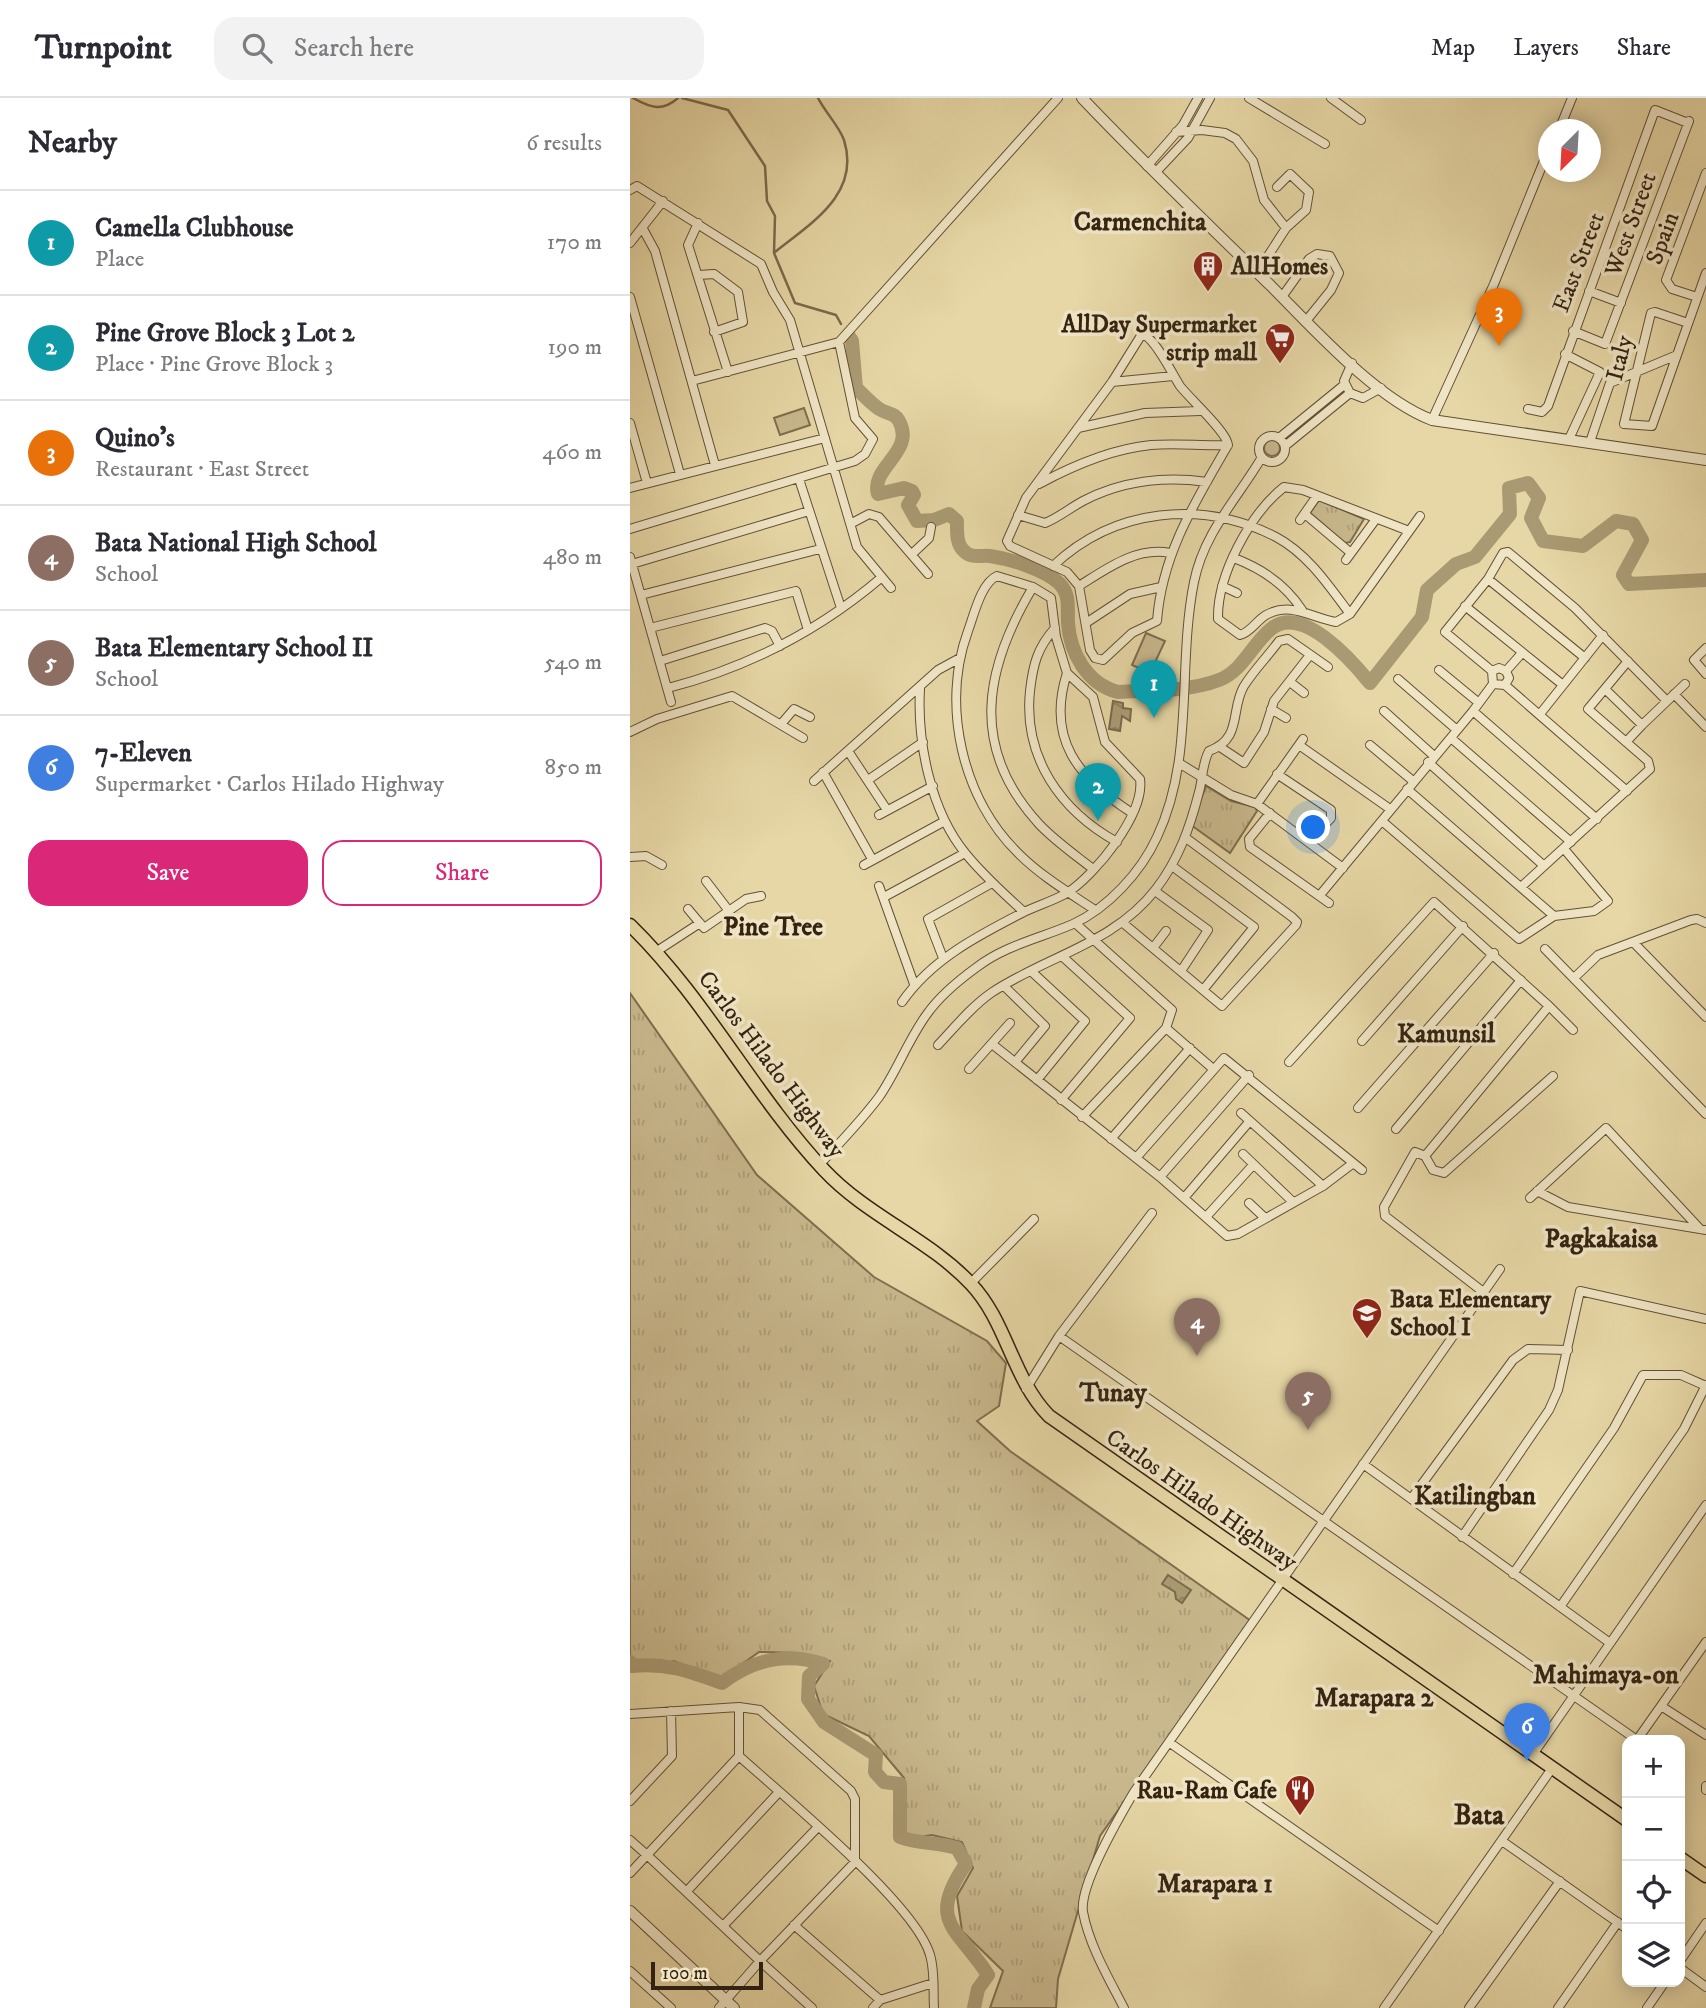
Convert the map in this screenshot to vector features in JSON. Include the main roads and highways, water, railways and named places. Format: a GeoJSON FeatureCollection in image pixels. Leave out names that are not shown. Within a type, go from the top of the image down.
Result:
{"type":"FeatureCollection","features":[{"type":"Feature","properties":{"kind":"main road","name":"Carlos Hilado Highway"},"geometry":{"type":"LineString","coordinates":[[630,925],[657,951],[727,1041],[795,1138],[819,1165],[865,1205],[971,1283],[996,1322],[1026,1389],[1049,1416],[1622,1816]]}},
{"type":"Feature","properties":{"kind":"main road"},"geometry":{"type":"LineString","coordinates":[[1684,1861],[1706,1877]]}},
{"type":"Feature","properties":{"kind":"water"},"geometry":{"type":"Polygon","coordinates":[[[1113,701],[1123,703],[1123,708],[1131,709],[1130,721],[1122,716],[1120,731],[1109,729],[1113,701]]]}},
{"type":"Feature","properties":{"kind":"water"},"geometry":{"type":"Polygon","coordinates":[[[1168,1575],[1191,1590],[1182,1603],[1176,1599],[1175,1592],[1162,1584],[1168,1575]]]}},
{"type":"Feature","properties":{"kind":"waterway"},"geometry":{"type":"LineString","coordinates":[[633,98],[656,107],[667,105],[678,98]]}},
{"type":"Feature","properties":{"kind":"waterway"},"geometry":{"type":"LineString","coordinates":[[682,98],[728,110],[765,166],[767,201],[775,216],[774,253],[795,303],[836,315],[841,324]]}},
{"type":"Feature","properties":{"kind":"waterway"},"geometry":{"type":"LineString","coordinates":[[775,252],[829,205],[839,192],[845,176],[847,159],[844,140],[818,98]]}},
{"type":"Feature","properties":{"kind":"waterway"},"geometry":{"type":"LineString","coordinates":[[848,335],[852,341],[856,388],[878,408],[895,416],[903,432],[898,451],[880,476],[878,494],[904,488],[912,491],[914,495],[908,505],[917,521],[934,520],[949,514],[957,521],[958,541],[967,553],[1017,562],[1036,569],[1059,583],[1067,597],[1072,645],[1082,666],[1097,682],[1118,692],[1182,689],[1219,680],[1235,670],[1264,635],[1283,623],[1297,624],[1326,638],[1370,683],[1422,617],[1427,590],[1456,564],[1475,557],[1510,514],[1509,488],[1528,483],[1539,498],[1531,518],[1543,541],[1583,546],[1616,521],[1633,524],[1642,540],[1623,575],[1629,584],[1706,580]]}},
{"type":"Feature","properties":{"kind":"waterway"},"geometry":{"type":"LineString","coordinates":[[630,1662],[632,1666],[656,1665],[678,1669],[722,1683],[745,1669],[770,1660],[810,1660],[823,1664],[809,1676],[808,1699],[824,1722],[876,1755],[875,1772],[884,1782],[900,1784],[900,1837],[957,1848],[966,1864],[948,1899],[947,1912],[957,1935],[988,1975],[978,1989],[974,2008]]}},
{"type":"Feature","properties":{"kind":"place","name":"AllHomes"},"geometry":{"type":"Point","coordinates":[1208,293]}},
{"type":"Feature","properties":{"kind":"place","name":"Quino's"},"geometry":{"type":"Point","coordinates":[1499,346]}},
{"type":"Feature","properties":{"kind":"place","name":"AllDay Supermarket strip mall"},"geometry":{"type":"Point","coordinates":[1280,365]}},
{"type":"Feature","properties":{"kind":"place","name":"Camella Clubhouse"},"geometry":{"type":"Point","coordinates":[1154,718]}},
{"type":"Feature","properties":{"kind":"place","name":"Pine Grove Block 3 Lot 2"},"geometry":{"type":"Point","coordinates":[1098,821]}},
{"type":"Feature","properties":{"kind":"place","name":"Bata Elementary School I"},"geometry":{"type":"Point","coordinates":[1367,1340]}},
{"type":"Feature","properties":{"kind":"place","name":"Bata National High School"},"geometry":{"type":"Point","coordinates":[1197,1356]}},
{"type":"Feature","properties":{"kind":"place","name":"Bata Elementary School II"},"geometry":{"type":"Point","coordinates":[1308,1430]}},
{"type":"Feature","properties":{"kind":"place","name":"7-Eleven"},"geometry":{"type":"Point","coordinates":[1527,1761]}},
{"type":"Feature","properties":{"kind":"place","name":"Rau-Ram Cafe"},"geometry":{"type":"Point","coordinates":[1300,1817]}},
{"type":"Feature","properties":{"kind":"district","name":"Carmenchita"},"geometry":{"type":"Point","coordinates":[1140,221]}},
{"type":"Feature","properties":{"kind":"district","name":"Pine Tree"},"geometry":{"type":"Point","coordinates":[773,926]}},
{"type":"Feature","properties":{"kind":"district","name":"Kamunsil"},"geometry":{"type":"Point","coordinates":[1446,1033]}},
{"type":"Feature","properties":{"kind":"district","name":"Pagkakaisa"},"geometry":{"type":"Point","coordinates":[1601,1238]}},
{"type":"Feature","properties":{"kind":"district","name":"Tunay"},"geometry":{"type":"Point","coordinates":[1113,1392]}},
{"type":"Feature","properties":{"kind":"district","name":"Katilingban"},"geometry":{"type":"Point","coordinates":[1475,1495]}},
{"type":"Feature","properties":{"kind":"district","name":"Mahimaya-on"},"geometry":{"type":"Point","coordinates":[1606,1674]}},
{"type":"Feature","properties":{"kind":"district","name":"Marapara 2"},"geometry":{"type":"Point","coordinates":[1374,1697]}},
{"type":"Feature","properties":{"kind":"district","name":"Bata"},"geometry":{"type":"Point","coordinates":[1479,1814]}},
{"type":"Feature","properties":{"kind":"district","name":"Marapara 1"},"geometry":{"type":"Point","coordinates":[1215,1883]}}]}
